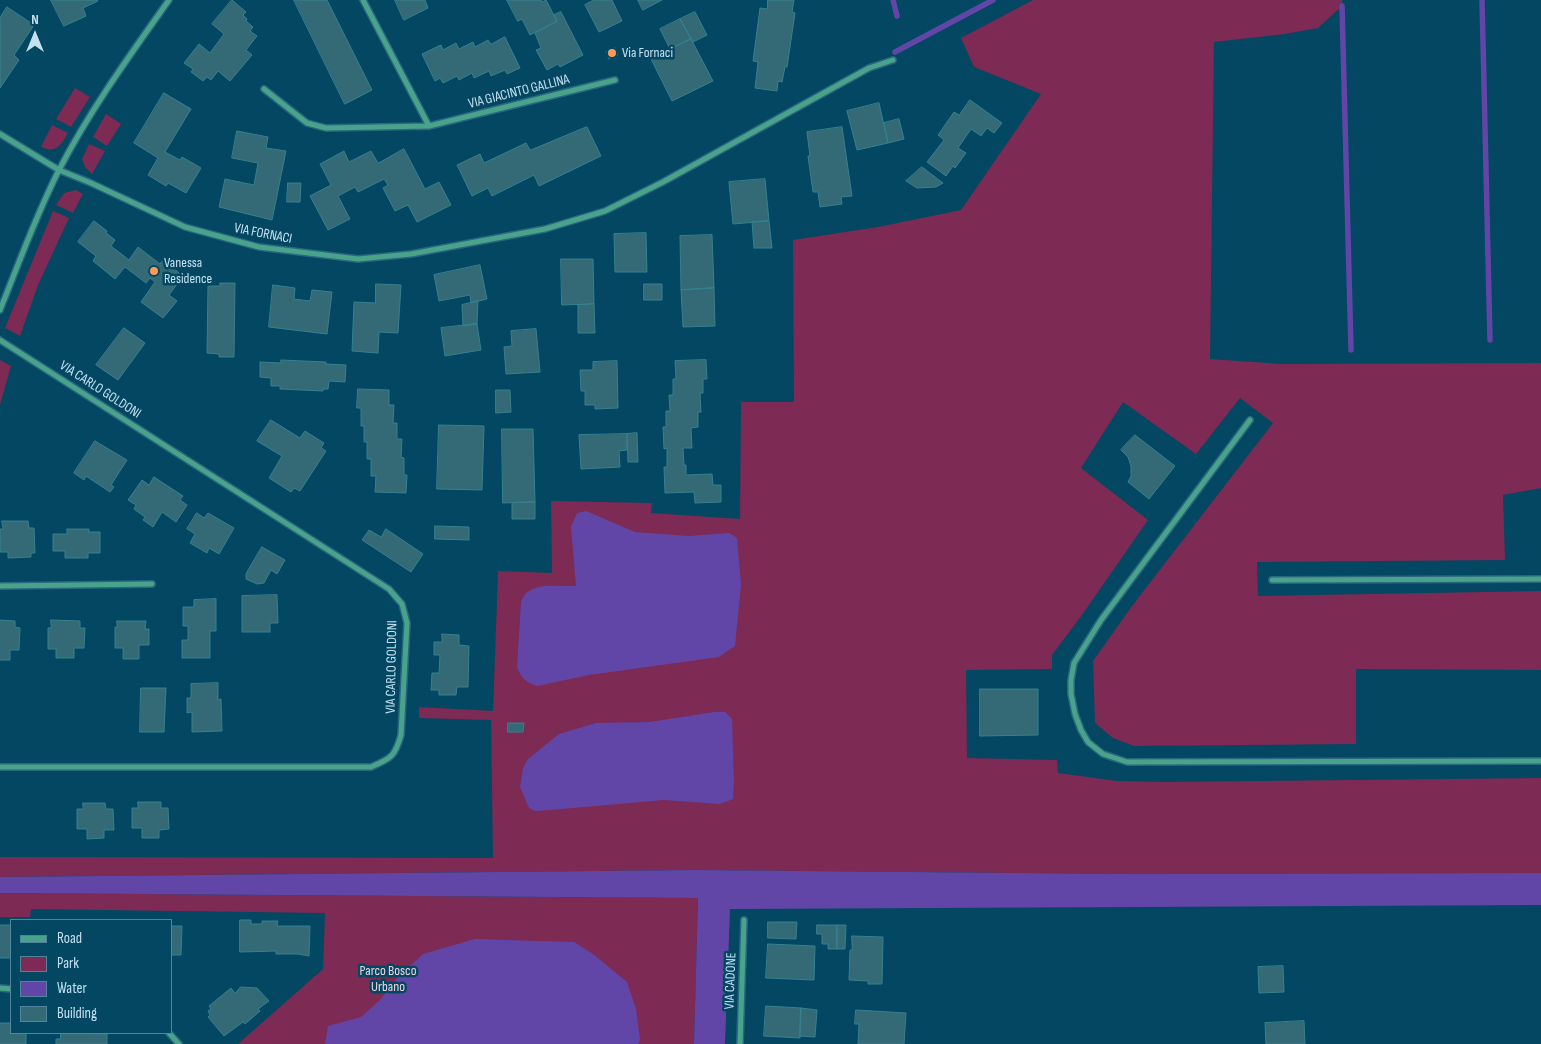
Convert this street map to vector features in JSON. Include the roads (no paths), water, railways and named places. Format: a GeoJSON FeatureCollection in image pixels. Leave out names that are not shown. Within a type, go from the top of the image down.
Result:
{"type":"FeatureCollection","features":[{"type":"Feature","properties":{"kind":"street"},"geometry":{"type":"LineString","coordinates":[[0,310],[31,230],[59,170],[95,108],[169,0]]}},
{"type":"Feature","properties":{"kind":"street"},"geometry":{"type":"LineString","coordinates":[[363,0],[429,126]]}},
{"type":"Feature","properties":{"kind":"street","name":"VIA FORNACI"},"geometry":{"type":"LineString","coordinates":[[0,134],[59,170],[185,227],[259,247],[358,259],[411,254],[546,229],[605,210],[663,182],[869,68],[893,60]]}},
{"type":"Feature","properties":{"kind":"street","name":"VIA GIACINTO GALLINA"},"geometry":{"type":"LineString","coordinates":[[264,89],[307,122],[326,128],[429,126],[614,80]]}},
{"type":"Feature","properties":{"kind":"street","name":"VIA CARLO GOLDONI"},"geometry":{"type":"LineString","coordinates":[[0,340],[388,589],[402,604],[407,623],[401,735],[396,751],[386,761],[371,767],[0,767]]}},
{"type":"Feature","properties":{"kind":"street"},"geometry":{"type":"LineString","coordinates":[[1250,420],[1101,620],[1074,663],[1071,680],[1075,714],[1088,742],[1103,754],[1127,762],[1541,761]]}},
{"type":"Feature","properties":{"kind":"street"},"geometry":{"type":"LineString","coordinates":[[1272,580],[1541,579]]}},
{"type":"Feature","properties":{"kind":"street"},"geometry":{"type":"LineString","coordinates":[[0,586],[152,584]]}},
{"type":"Feature","properties":{"kind":"street","name":"VIA CADONE"},"geometry":{"type":"LineString","coordinates":[[740,1044],[744,920]]}},
{"type":"Feature","properties":{"kind":"street"},"geometry":{"type":"LineString","coordinates":[[171,1034],[179,1044]]}},
{"type":"Feature","properties":{"kind":"water"},"geometry":{"type":"Polygon","coordinates":[[[586,511],[635,532],[689,536],[729,533],[737,538],[741,585],[735,646],[719,657],[589,675],[537,686],[524,679],[517,667],[521,603],[529,591],[536,588],[544,586],[576,586],[571,527],[577,513],[586,511]]]}},
{"type":"Feature","properties":{"kind":"water"},"geometry":{"type":"Polygon","coordinates":[[[725,712],[732,719],[733,799],[720,804],[664,800],[535,811],[529,808],[520,787],[523,768],[528,759],[559,734],[596,723],[650,722],[725,712]]]}},
{"type":"Feature","properties":{"kind":"water"},"geometry":{"type":"Polygon","coordinates":[[[696,870],[1120,874],[1541,873],[1541,905],[730,909],[725,1044],[694,1044],[698,898],[0,893],[0,877],[696,870]]]}},
{"type":"Feature","properties":{"kind":"water"},"geometry":{"type":"Polygon","coordinates":[[[475,939],[574,942],[593,954],[627,982],[636,1009],[640,1040],[638,1044],[325,1044],[328,1026],[361,1017],[380,1000],[398,977],[423,954],[475,939]]]}},
{"type":"Feature","properties":{"kind":"waterway"},"geometry":{"type":"LineString","coordinates":[[893,0],[897,16]]}},
{"type":"Feature","properties":{"kind":"waterway"},"geometry":{"type":"LineString","coordinates":[[895,52],[993,0]]}},
{"type":"Feature","properties":{"kind":"waterway"},"geometry":{"type":"LineString","coordinates":[[1482,0],[1490,340]]}},
{"type":"Feature","properties":{"kind":"waterway"},"geometry":{"type":"LineString","coordinates":[[1342,6],[1351,350]]}},
{"type":"Feature","properties":{"kind":"place","name":"Via Fornaci"},"geometry":{"type":"Point","coordinates":[612,53]}},
{"type":"Feature","properties":{"kind":"place","name":"Vanessa Residence"},"geometry":{"type":"Point","coordinates":[154,271]}},
{"type":"Feature","properties":{"kind":"park label","name":"Parco Bosco Urbano"},"geometry":{"type":"Point","coordinates":[388,980]}}]}
